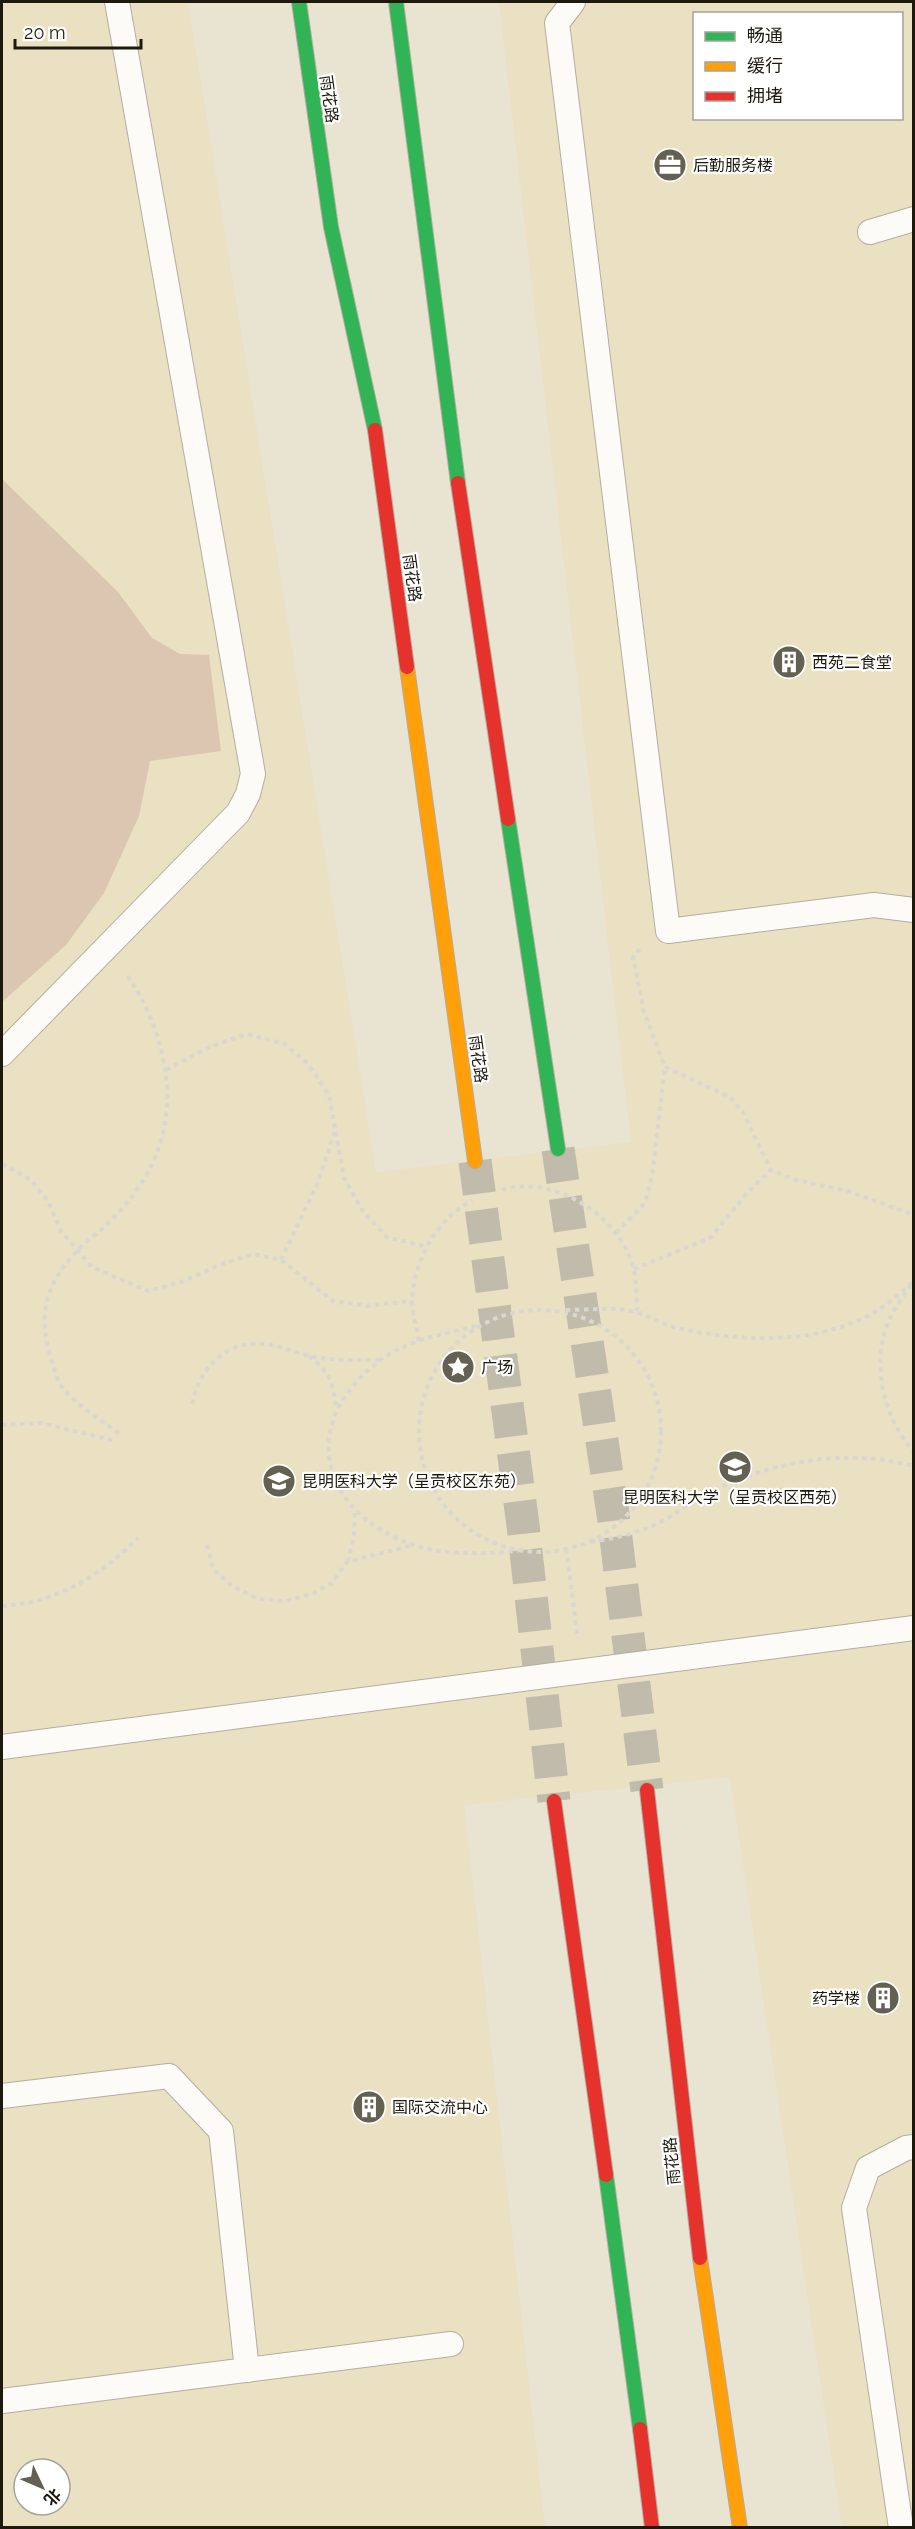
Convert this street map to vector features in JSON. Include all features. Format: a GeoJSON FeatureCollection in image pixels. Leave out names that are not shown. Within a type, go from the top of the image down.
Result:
{"type":"FeatureCollection","features":[{"type":"Feature","properties":{"kind":"street","name":"雨花路"},"geometry":{"type":"LineString","coordinates":[[299,2],[331,226],[374,422],[475,1161]]}},
{"type":"Feature","properties":{"kind":"street"},"geometry":{"type":"LineString","coordinates":[[396,2],[461,505],[558,1149]]}},
{"type":"Feature","properties":{"kind":"street","name":"雨花路"},"geometry":{"type":"LineString","coordinates":[[647,1790],[704,2295],[740,2528]]}},
{"type":"Feature","properties":{"kind":"street"},"geometry":{"type":"LineString","coordinates":[[554,1801],[625,2307],[652,2528]]}},
{"type":"Feature","properties":{"kind":"lane"},"geometry":{"type":"LineString","coordinates":[[2,1054],[238,813],[248,794],[253,774],[117,2]]}},
{"type":"Feature","properties":{"kind":"lane"},"geometry":{"type":"LineString","coordinates":[[573,2],[557,23],[668,931],[874,905],[914,910]]}},
{"type":"Feature","properties":{"kind":"lane"},"geometry":{"type":"LineString","coordinates":[[870,232],[914,219]]}},
{"type":"Feature","properties":{"kind":"lane"},"geometry":{"type":"LineString","coordinates":[[2,1747],[914,1628]]}},
{"type":"Feature","properties":{"kind":"lane"},"geometry":{"type":"LineString","coordinates":[[2,2096],[169,2076],[221,2131],[247,2370]]}},
{"type":"Feature","properties":{"kind":"lane"},"geometry":{"type":"LineString","coordinates":[[901,2528],[854,2208],[868,2168],[906,2148],[914,2147]]}},
{"type":"Feature","properties":{"kind":"lane"},"geometry":{"type":"LineString","coordinates":[[2,2401],[451,2344]]}},
{"type":"Feature","properties":{"kind":"path"},"geometry":{"type":"LineString","coordinates":[[616,1233],[645,1203],[652,1176],[665,1067],[644,1012],[633,957],[644,945],[668,931]]}},
{"type":"Feature","properties":{"kind":"path"},"geometry":{"type":"LineString","coordinates":[[104,950],[128,975],[146,1004],[159,1036],[166,1070],[165,1116],[160,1139],[148,1172],[106,1225],[76,1251],[63,1268],[44,1307],[45,1340],[60,1385],[80,1406],[118,1433]]}},
{"type":"Feature","properties":{"kind":"path"},"geometry":{"type":"LineString","coordinates":[[166,1070],[209,1047],[247,1034],[285,1044],[309,1065],[329,1095],[337,1127],[344,1178],[364,1213],[387,1238],[427,1247]]}},
{"type":"Feature","properties":{"kind":"path"},"geometry":{"type":"LineString","coordinates":[[665,1067],[730,1097],[743,1112],[771,1170],[796,1180],[848,1191],[914,1215]]}},
{"type":"Feature","properties":{"kind":"path"},"geometry":{"type":"LineString","coordinates":[[281,1260],[318,1182],[337,1127]]}},
{"type":"Feature","properties":{"kind":"path"},"geometry":{"type":"LineString","coordinates":[[2,1164],[31,1180],[48,1201],[61,1231],[92,1267],[148,1291],[181,1282],[222,1264],[254,1254],[281,1260],[333,1301],[367,1306],[411,1301]]}},
{"type":"Feature","properties":{"kind":"path"},"geometry":{"type":"LineString","coordinates":[[634,1269],[710,1238],[748,1192],[771,1170]]}},
{"type":"Feature","properties":{"kind":"path"},"geometry":{"type":"LineString","coordinates":[[499,1191],[509,1188],[550,1189],[587,1204],[616,1233],[634,1269],[637,1312]]}},
{"type":"Feature","properties":{"kind":"path"},"geometry":{"type":"LineString","coordinates":[[419,1341],[411,1301],[418,1261],[439,1226],[471,1201],[480,1197]]}},
{"type":"Feature","properties":{"kind":"path"},"geometry":{"type":"LineString","coordinates":[[336,1409],[355,1383],[380,1360],[419,1341],[480,1325],[520,1310],[637,1312],[674,1327],[711,1335],[760,1339],[798,1336],[838,1327],[877,1311],[913,1282]]}},
{"type":"Feature","properties":{"kind":"path"},"geometry":{"type":"LineString","coordinates":[[913,1282],[892,1314],[882,1351],[882,1390],[898,1435],[914,1452]]}},
{"type":"Feature","properties":{"kind":"path"},"geometry":{"type":"LineString","coordinates":[[562,1311],[599,1323],[629,1347],[651,1379],[661,1417],[660,1456],[645,1492],[620,1522],[587,1543]]}},
{"type":"Feature","properties":{"kind":"path"},"geometry":{"type":"LineString","coordinates":[[480,1325],[447,1352],[426,1389],[418,1431],[426,1473],[447,1510],[479,1537],[519,1551]]}},
{"type":"Feature","properties":{"kind":"path"},"geometry":{"type":"LineString","coordinates":[[192,1404],[196,1384],[206,1367],[229,1350],[255,1343],[282,1347],[309,1356],[338,1360],[380,1360]]}},
{"type":"Feature","properties":{"kind":"path"},"geometry":{"type":"LineString","coordinates":[[309,1356],[326,1370],[334,1387],[336,1409],[329,1438],[328,1464],[338,1487],[355,1509],[382,1529],[414,1545],[480,1555],[566,1550],[587,1543],[631,1535],[662,1521],[703,1495],[757,1472],[799,1460],[847,1458],[891,1460],[914,1466]]}},
{"type":"Feature","properties":{"kind":"path"},"geometry":{"type":"LineString","coordinates":[[2,1419],[2,1425],[42,1423],[115,1441]]}},
{"type":"Feature","properties":{"kind":"path"},"geometry":{"type":"LineString","coordinates":[[207,1545],[213,1569],[231,1586],[258,1599],[286,1601],[312,1594],[332,1583],[347,1562],[354,1534],[355,1509]]}},
{"type":"Feature","properties":{"kind":"path"},"geometry":{"type":"LineString","coordinates":[[2,1606],[25,1605],[84,1583],[112,1563],[138,1538]]}},
{"type":"Feature","properties":{"kind":"path"},"geometry":{"type":"LineString","coordinates":[[347,1562],[414,1545]]}},
{"type":"Feature","properties":{"kind":"path"},"geometry":{"type":"LineString","coordinates":[[566,1550],[582,1670]]}},
{"type":"Feature","properties":{"kind":"shaded area"},"geometry":{"type":"Polygon","coordinates":[[[2,2],[188,2],[376,1172],[631,1142],[499,2],[913,2],[913,2527],[842,2527],[730,1777],[464,1805],[545,2527],[2,2528],[2,2]]]}},
{"type":"Feature","properties":{"kind":"shaded area"},"geometry":{"type":"Polygon","coordinates":[[[2,479],[118,592],[152,638],[180,654],[209,655],[221,751],[150,761],[139,816],[104,893],[66,945],[2,1002],[2,479]]]}},
{"type":"Feature","properties":{"kind":"tunnel"},"geometry":{"type":"LineString","coordinates":[[558,1149],[613,1514],[647,1790]]}},
{"type":"Feature","properties":{"kind":"tunnel"},"geometry":{"type":"LineString","coordinates":[[475,1161],[523,1525],[554,1801]]}},
{"type":"Feature","properties":{"kind":"traffic: fast"},"geometry":{"type":"LineString","coordinates":[[299,2],[331,227],[375,430]]}},
{"type":"Feature","properties":{"kind":"traffic: fast"},"geometry":{"type":"LineString","coordinates":[[396,2],[458,483]]}},
{"type":"Feature","properties":{"kind":"traffic: fast"},"geometry":{"type":"LineString","coordinates":[[508,819],[558,1149]]}},
{"type":"Feature","properties":{"kind":"traffic: fast"},"geometry":{"type":"LineString","coordinates":[[606,2175],[640,2429]]}},
{"type":"Feature","properties":{"kind":"traffic: slow"},"geometry":{"type":"LineString","coordinates":[[407,667],[475,1161]]}},
{"type":"Feature","properties":{"kind":"traffic: slow"},"geometry":{"type":"LineString","coordinates":[[700,2258],[740,2528]]}},
{"type":"Feature","properties":{"kind":"traffic: jam"},"geometry":{"type":"LineString","coordinates":[[375,430],[407,667]]}},
{"type":"Feature","properties":{"kind":"traffic: jam"},"geometry":{"type":"LineString","coordinates":[[458,483],[508,819]]}},
{"type":"Feature","properties":{"kind":"traffic: jam"},"geometry":{"type":"LineString","coordinates":[[647,1790],[700,2258]]}},
{"type":"Feature","properties":{"kind":"traffic: jam"},"geometry":{"type":"LineString","coordinates":[[554,1801],[606,2175]]}},
{"type":"Feature","properties":{"kind":"traffic: jam"},"geometry":{"type":"LineString","coordinates":[[640,2429],[652,2528]]}},
{"type":"Feature","properties":{"kind":"place","name":"后勤服务楼"},"geometry":{"type":"Point","coordinates":[670,165]}},
{"type":"Feature","properties":{"kind":"place","name":"西苑二食堂"},"geometry":{"type":"Point","coordinates":[789,662]}},
{"type":"Feature","properties":{"kind":"place","name":"广场"},"geometry":{"type":"Point","coordinates":[458,1367]}},
{"type":"Feature","properties":{"kind":"place","name":"昆明医科大学（呈贡校区西苑）"},"geometry":{"type":"Point","coordinates":[735,1467]}},
{"type":"Feature","properties":{"kind":"place","name":"昆明医科大学（呈贡校区东苑）"},"geometry":{"type":"Point","coordinates":[279,1481]}},
{"type":"Feature","properties":{"kind":"place","name":"药学楼"},"geometry":{"type":"Point","coordinates":[883,1998]}},
{"type":"Feature","properties":{"kind":"place","name":"国际交流中心"},"geometry":{"type":"Point","coordinates":[369,2107]}}]}
